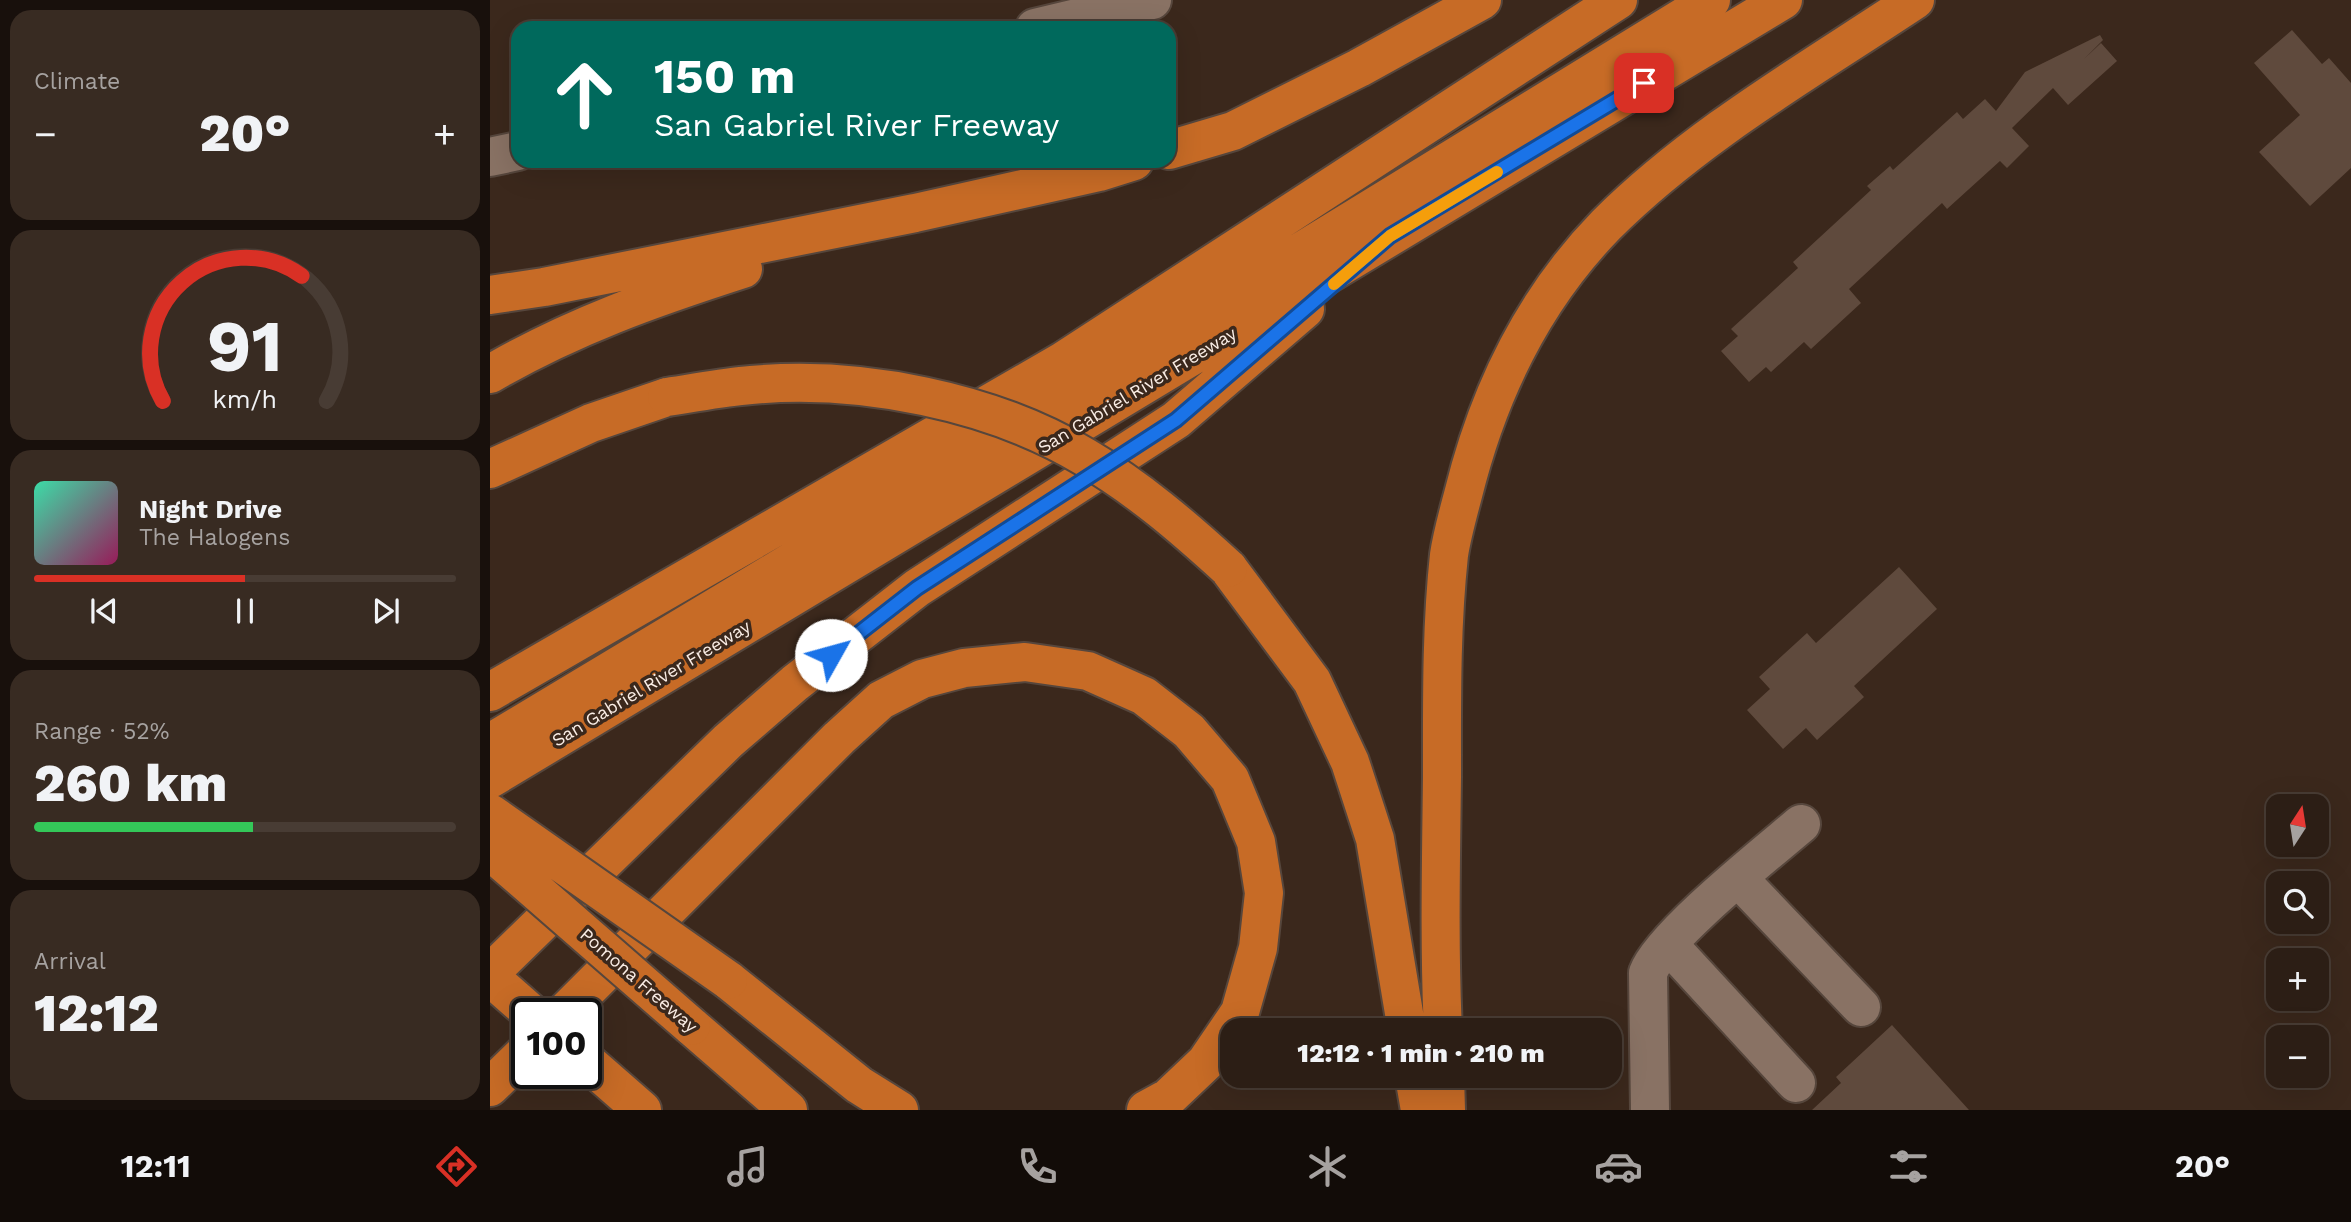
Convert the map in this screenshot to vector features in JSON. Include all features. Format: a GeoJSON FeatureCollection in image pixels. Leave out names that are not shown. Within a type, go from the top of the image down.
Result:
{"type":"FeatureCollection","features":[{"type":"Feature","properties":{"kind":"highway"},"geometry":{"type":"LineString","coordinates":[[1176,148],[1233,131],[1359,68],[1482,0]]}},
{"type":"Feature","properties":{"kind":"highway"},"geometry":{"type":"LineString","coordinates":[[490,692],[1063,361],[1618,0]]}},
{"type":"Feature","properties":{"kind":"highway"},"geometry":{"type":"LineString","coordinates":[[1521,61],[1621,31],[1671,0]]}},
{"type":"Feature","properties":{"kind":"highway"},"geometry":{"type":"LineString","coordinates":[[490,743],[984,446],[1711,0]]}},
{"type":"Feature","properties":{"kind":"highway","name":"San Gabriel River Freeway"},"geometry":{"type":"LineString","coordinates":[[490,779],[1783,0]]}},
{"type":"Feature","properties":{"kind":"highway"},"geometry":{"type":"LineString","coordinates":[[1442,1018],[1440,969],[1443,639],[1450,551],[1473,452],[1502,373],[1548,296],[1605,227],[1658,177],[1735,119],[1915,0]]}},
{"type":"Feature","properties":{"kind":"highway"},"geometry":{"type":"LineString","coordinates":[[490,295],[544,287],[915,213],[1112,168]]}},
{"type":"Feature","properties":{"kind":"highway"},"geometry":{"type":"LineString","coordinates":[[490,373],[566,332],[634,304],[915,213]]}},
{"type":"Feature","properties":{"kind":"highway"},"geometry":{"type":"LineString","coordinates":[[515,998],[490,975],[728,741],[795,683],[917,588],[1176,420],[1390,236]]}},
{"type":"Feature","properties":{"kind":"highway"},"geometry":{"type":"LineString","coordinates":[[490,469],[591,423],[667,397],[752,385],[827,384],[903,393],[964,407],[1024,427],[1084,456],[1181,525],[1228,568],[1312,681],[1350,762],[1375,839],[1405,1018]]}},
{"type":"Feature","properties":{"kind":"highway"},"geometry":{"type":"LineString","coordinates":[[579,998],[839,738],[881,700],[922,679],[964,668],[1025,662],[1088,671],[1144,696],[1189,731],[1230,779],[1256,842],[1264,893],[1258,948],[1240,1012],[1206,1062],[1168,1098],[1146,1110]]}},
{"type":"Feature","properties":{"kind":"highway"},"geometry":{"type":"LineString","coordinates":[[490,813],[727,980],[859,1085],[899,1110]]}},
{"type":"Feature","properties":{"kind":"highway","name":"Pomona Freeway"},"geometry":{"type":"LineString","coordinates":[[490,850],[788,1110]]}},
{"type":"Feature","properties":{"kind":"highway"},"geometry":{"type":"LineString","coordinates":[[490,996],[511,1012]]}},
{"type":"Feature","properties":{"kind":"highway"},"geometry":{"type":"LineString","coordinates":[[490,1087],[511,1067]]}},
{"type":"Feature","properties":{"kind":"highway"},"geometry":{"type":"LineString","coordinates":[[602,1075],[641,1110]]}},
{"type":"Feature","properties":{"kind":"highway"},"geometry":{"type":"LineString","coordinates":[[602,1081],[641,1110]]}},
{"type":"Feature","properties":{"kind":"highway"},"geometry":{"type":"LineString","coordinates":[[1416,1088],[1420,1110]]}},
{"type":"Feature","properties":{"kind":"highway"},"geometry":{"type":"LineString","coordinates":[[1446,1088],[1447,1110]]}},
{"type":"Feature","properties":{"kind":"lane"},"geometry":{"type":"LineString","coordinates":[[1064,21],[1152,0]]}},
{"type":"Feature","properties":{"kind":"lane"},"geometry":{"type":"LineString","coordinates":[[490,157],[511,152]]}},
{"type":"Feature","properties":{"kind":"lane"},"geometry":{"type":"LineString","coordinates":[[1650,1110],[1648,973],[1652,961],[1801,824]]}},
{"type":"Feature","properties":{"kind":"lane"},"geometry":{"type":"LineString","coordinates":[[1739,879],[1861,1007]]}},
{"type":"Feature","properties":{"kind":"lane"},"geometry":{"type":"LineString","coordinates":[[1668,944],[1796,1083]]}},
{"type":"Feature","properties":{"kind":"building"},"geometry":{"type":"Polygon","coordinates":[[[2292,30],[2322,64],[2329,58],[2351,83],[2351,168],[2310,206],[2259,152],[2300,115],[2254,63],[2292,30]]]}},
{"type":"Feature","properties":{"kind":"building"},"geometry":{"type":"Polygon","coordinates":[[[2100,35],[2103,40],[2084,59],[2101,43],[2117,61],[2068,105],[2053,88],[2012,128],[2029,146],[2007,168],[2000,161],[1947,209],[1942,203],[1849,289],[1861,303],[1811,349],[1804,342],[1771,372],[1766,367],[1749,382],[1721,351],[1738,336],[1731,329],[1798,268],[1793,262],[1871,190],[1867,186],[1890,166],[1893,170],[1957,112],[1963,119],[1985,99],[1996,111],[2025,72],[2100,35]]]}},
{"type":"Feature","properties":{"kind":"building"},"geometry":{"type":"Polygon","coordinates":[[[1899,567],[1937,609],[1854,686],[1864,697],[1817,740],[1806,728],[1783,749],[1747,710],[1770,689],[1759,677],[1807,633],[1816,643],[1899,567]]]}},
{"type":"Feature","properties":{"kind":"building"},"geometry":{"type":"Polygon","coordinates":[[[1892,1025],[1969,1110],[1812,1110],[1841,1083],[1836,1077],[1892,1025]]]}},
{"type":"Feature","properties":{"kind":"slow traffic"},"geometry":{"type":"LineString","coordinates":[[1334,284],[1390,236],[1497,172]]}},
{"type":"Feature","properties":{"kind":"route"},"geometry":{"type":"LineString","coordinates":[[831,655],[917,588],[1176,420],[1390,236],[1644,83]]}}]}
